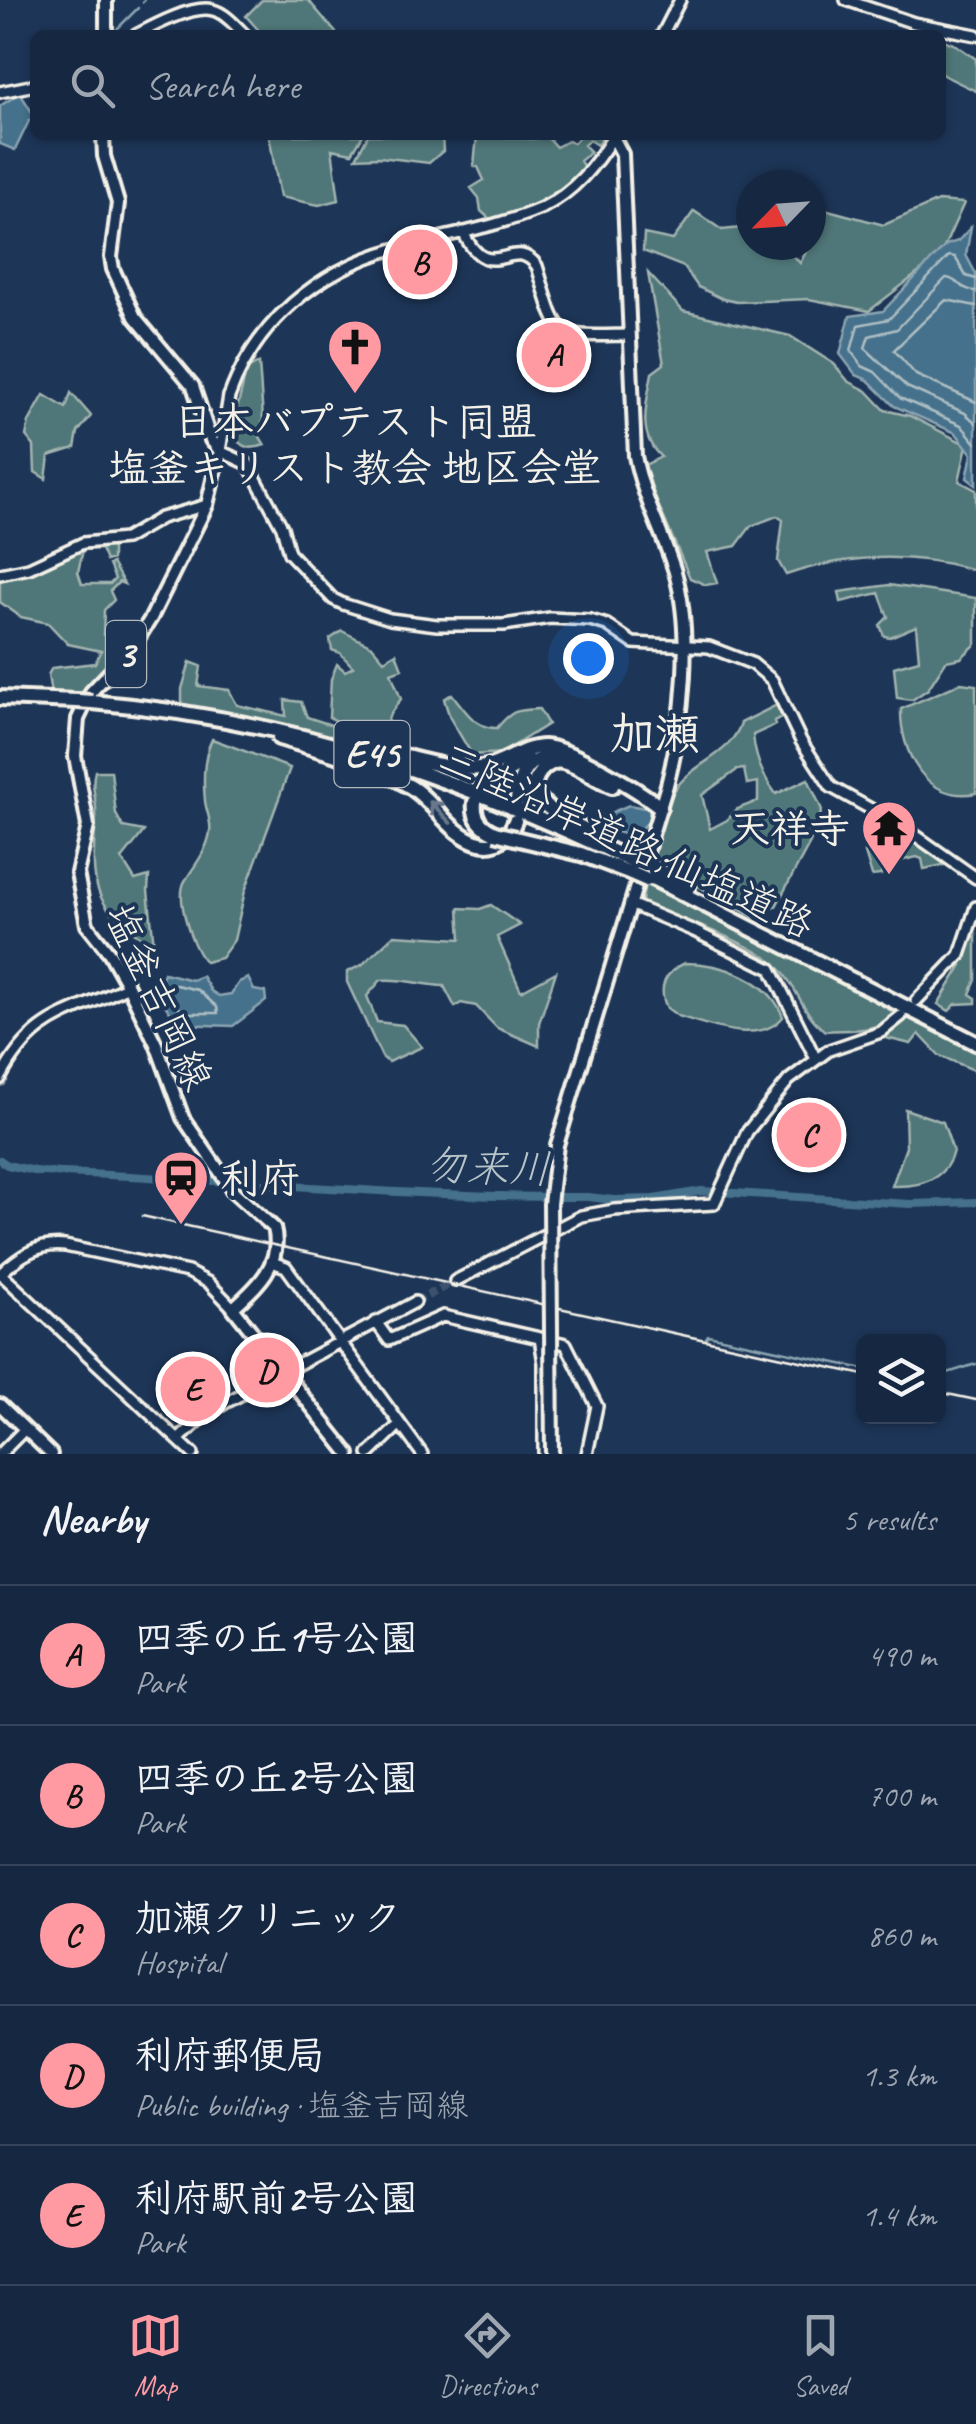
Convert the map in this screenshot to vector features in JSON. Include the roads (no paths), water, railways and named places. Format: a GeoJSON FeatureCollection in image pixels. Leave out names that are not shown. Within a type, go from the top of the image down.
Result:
{"type":"FeatureCollection","features":[{"type":"Feature","properties":{"kind":"highway","name":"三陸沿岸道路;仙塩道路"},"geometry":{"type":"LineString","coordinates":[[0,702],[84,705],[268,731],[362,751],[462,786],[634,866]]}},
{"type":"Feature","properties":{"kind":"highway"},"geometry":{"type":"LineString","coordinates":[[268,731],[470,769],[491,766],[537,747],[557,748],[565,758]]}},
{"type":"Feature","properties":{"kind":"highway"},"geometry":{"type":"LineString","coordinates":[[268,731],[395,778],[428,800],[458,832],[476,842],[498,842],[509,834],[514,821]]}},
{"type":"Feature","properties":{"kind":"highway"},"geometry":{"type":"LineString","coordinates":[[484,788],[538,754],[565,758],[624,784],[660,807]]}},
{"type":"Feature","properties":{"kind":"highway"},"geometry":{"type":"LineString","coordinates":[[517,801],[520,778],[528,764],[542,758],[565,758]]}},
{"type":"Feature","properties":{"kind":"highway"},"geometry":{"type":"LineString","coordinates":[[565,758],[538,774],[536,788],[543,804],[634,866]]}},
{"type":"Feature","properties":{"kind":"highway"},"geometry":{"type":"LineString","coordinates":[[475,802],[474,813],[479,823],[495,833],[634,866],[695,896]]}},
{"type":"Feature","properties":{"kind":"highway","name":"三陸沿岸道路;仙塩道路"},"geometry":{"type":"LineString","coordinates":[[695,896],[976,1034]]}},
{"type":"Feature","properties":{"kind":"highway","name":"三陸沿岸道路;仙塩道路"},"geometry":{"type":"LineString","coordinates":[[695,896],[976,1043]]}},
{"type":"Feature","properties":{"kind":"main road"},"geometry":{"type":"LineString","coordinates":[[106,0],[106,30]]}},
{"type":"Feature","properties":{"kind":"main road"},"geometry":{"type":"LineString","coordinates":[[103,140],[118,203],[110,257],[113,269],[134,317],[193,386],[211,440],[220,451]]}},
{"type":"Feature","properties":{"kind":"main road"},"geometry":{"type":"LineString","coordinates":[[547,1454],[550,1204],[557,1145],[680,729],[682,645],[676,576],[645,498],[636,456],[622,154],[615,140]]}},
{"type":"Feature","properties":{"kind":"main road","name":"塩釜吉岡線"},"geometry":{"type":"LineString","coordinates":[[220,451],[207,505],[141,637],[90,692],[76,731],[75,756],[88,816],[77,864],[84,917],[128,986],[156,1044],[183,1118],[233,1191],[270,1223],[276,1237],[273,1257]]}},
{"type":"Feature","properties":{"kind":"main road"},"geometry":{"type":"LineString","coordinates":[[273,1257],[256,1287],[233,1308],[349,1454]]}},
{"type":"Feature","properties":{"kind":"main road"},"geometry":{"type":"LineString","coordinates":[[0,1404],[43,1454]]}},
{"type":"Feature","properties":{"kind":"main road"},"geometry":{"type":"LineString","coordinates":[[0,1412],[51,1454]]}},
{"type":"Feature","properties":{"kind":"street"},"geometry":{"type":"LineString","coordinates":[[665,30],[680,0]]}},
{"type":"Feature","properties":{"kind":"street"},"geometry":{"type":"LineString","coordinates":[[846,0],[914,23],[976,35]]}},
{"type":"Feature","properties":{"kind":"street"},"geometry":{"type":"LineString","coordinates":[[146,30],[208,8],[239,30]]}},
{"type":"Feature","properties":{"kind":"street"},"geometry":{"type":"LineString","coordinates":[[3,93],[30,86]]}},
{"type":"Feature","properties":{"kind":"street"},"geometry":{"type":"LineString","coordinates":[[207,426],[219,426],[243,364],[258,340],[304,292],[368,257],[533,212],[562,197],[591,169],[610,140]]}},
{"type":"Feature","properties":{"kind":"street"},"geometry":{"type":"LineString","coordinates":[[463,232],[480,258],[521,255],[532,259],[553,318],[566,332],[579,336],[629,335]]}},
{"type":"Feature","properties":{"kind":"street"},"geometry":{"type":"LineString","coordinates":[[229,396],[220,451],[248,464],[282,527],[290,553],[333,599],[390,619],[437,625],[493,626],[550,618],[590,620],[607,625],[633,644],[724,651],[758,667],[772,680],[801,741],[831,787],[906,828],[976,878]]}},
{"type":"Feature","properties":{"kind":"street"},"geometry":{"type":"LineString","coordinates":[[0,574],[36,565],[82,542],[125,539],[160,518],[207,505]]}},
{"type":"Feature","properties":{"kind":"street"},"geometry":{"type":"LineString","coordinates":[[630,904],[770,968],[815,1057]]}},
{"type":"Feature","properties":{"kind":"street"},"geometry":{"type":"LineString","coordinates":[[916,1002],[960,955],[976,907]]}},
{"type":"Feature","properties":{"kind":"street"},"geometry":{"type":"LineString","coordinates":[[0,1079],[12,1056],[45,1023],[128,986]]}},
{"type":"Feature","properties":{"kind":"street"},"geometry":{"type":"LineString","coordinates":[[455,1281],[582,1216],[614,1210],[709,1206],[716,1201],[752,1124],[789,1080],[815,1057],[838,1045],[881,1032],[901,1016]]}},
{"type":"Feature","properties":{"kind":"street"},"geometry":{"type":"LineString","coordinates":[[193,1454],[0,1274],[30,1250],[55,1245],[160,1264],[197,1276],[233,1308]]}},
{"type":"Feature","properties":{"kind":"street"},"geometry":{"type":"LineString","coordinates":[[273,1257],[286,1267],[342,1341],[422,1454]]}},
{"type":"Feature","properties":{"kind":"street"},"geometry":{"type":"LineString","coordinates":[[178,1440],[212,1410],[414,1302]]}},
{"type":"Feature","properties":{"kind":"street"},"geometry":{"type":"LineString","coordinates":[[376,1322],[389,1340],[443,1316],[569,1346],[595,1402],[587,1454]]}},
{"type":"Feature","properties":{"kind":"street"},"geometry":{"type":"LineString","coordinates":[[540,1338],[547,1454]]}},
{"type":"Feature","properties":{"kind":"street"},"geometry":{"type":"LineString","coordinates":[[370,1454],[400,1424]]}},
{"type":"Feature","properties":{"kind":"street"},"geometry":{"type":"LineString","coordinates":[[0,1454],[23,1431]]}},
{"type":"Feature","properties":{"kind":"water"},"geometry":{"type":"Polygon","coordinates":[[[20,93],[30,109],[30,120],[15,150],[0,144],[0,106],[20,93]]]}},
{"type":"Feature","properties":{"kind":"water"},"geometry":{"type":"Polygon","coordinates":[[[971,227],[966,255],[976,274],[976,485],[967,478],[972,454],[956,433],[894,406],[868,380],[856,375],[840,354],[850,316],[883,311],[946,245],[958,241],[971,227]]]}},
{"type":"Feature","properties":{"kind":"water"},"geometry":{"type":"Polygon","coordinates":[[[629,805],[650,809],[649,821],[635,832],[625,834],[607,828],[607,819],[601,824],[597,822],[603,816],[629,805]]]}},
{"type":"Feature","properties":{"kind":"water"},"geometry":{"type":"Polygon","coordinates":[[[164,973],[192,980],[202,976],[219,996],[231,994],[239,982],[248,978],[254,990],[265,992],[266,1001],[233,1026],[178,1024],[156,992],[164,973]]]}},
{"type":"Feature","properties":{"kind":"waterway"},"geometry":{"type":"LineString","coordinates":[[117,29],[138,8]]}},
{"type":"Feature","properties":{"kind":"waterway","name":"勿来川"},"geometry":{"type":"LineString","coordinates":[[0,1160],[39,1172],[451,1194],[614,1200],[654,1199],[701,1191],[910,1204],[976,1202]]}},
{"type":"Feature","properties":{"kind":"waterway"},"geometry":{"type":"LineString","coordinates":[[706,1338],[708,1335],[856,1367]]}},
{"type":"Feature","properties":{"kind":"waterway"},"geometry":{"type":"LineString","coordinates":[[946,1373],[976,1364]]}},
{"type":"Feature","properties":{"kind":"tunnel"},"geometry":{"type":"LineString","coordinates":[[415,1302],[455,1281]]}},
{"type":"Feature","properties":{"kind":"railway"},"geometry":{"type":"LineString","coordinates":[[142,1216],[856,1373]]}},
{"type":"Feature","properties":{"kind":"railway"},"geometry":{"type":"LineString","coordinates":[[946,1394],[976,1400]]}},
{"type":"Feature","properties":{"kind":"place","name":"四季の丘2号公園"},"geometry":{"type":"Point","coordinates":[420,262]}},
{"type":"Feature","properties":{"kind":"place","name":"四季の丘1号公園"},"geometry":{"type":"Point","coordinates":[554,355]}},
{"type":"Feature","properties":{"kind":"place","name":"日本バプテスト同盟 塩釜キリスト教会 地区会堂"},"geometry":{"type":"Point","coordinates":[355,396]}},
{"type":"Feature","properties":{"kind":"place","name":"天祥寺"},"geometry":{"type":"Point","coordinates":[889,877]}},
{"type":"Feature","properties":{"kind":"place","name":"加瀬クリニック"},"geometry":{"type":"Point","coordinates":[809,1135]}},
{"type":"Feature","properties":{"kind":"place","name":"利府"},"geometry":{"type":"Point","coordinates":[181,1227]}},
{"type":"Feature","properties":{"kind":"place","name":"利府郵便局"},"geometry":{"type":"Point","coordinates":[267,1370]}},
{"type":"Feature","properties":{"kind":"place","name":"利府駅前2号公園"},"geometry":{"type":"Point","coordinates":[193,1389]}},
{"type":"Feature","properties":{"kind":"district","name":"加瀬"},"geometry":{"type":"Point","coordinates":[655,733]}}]}
